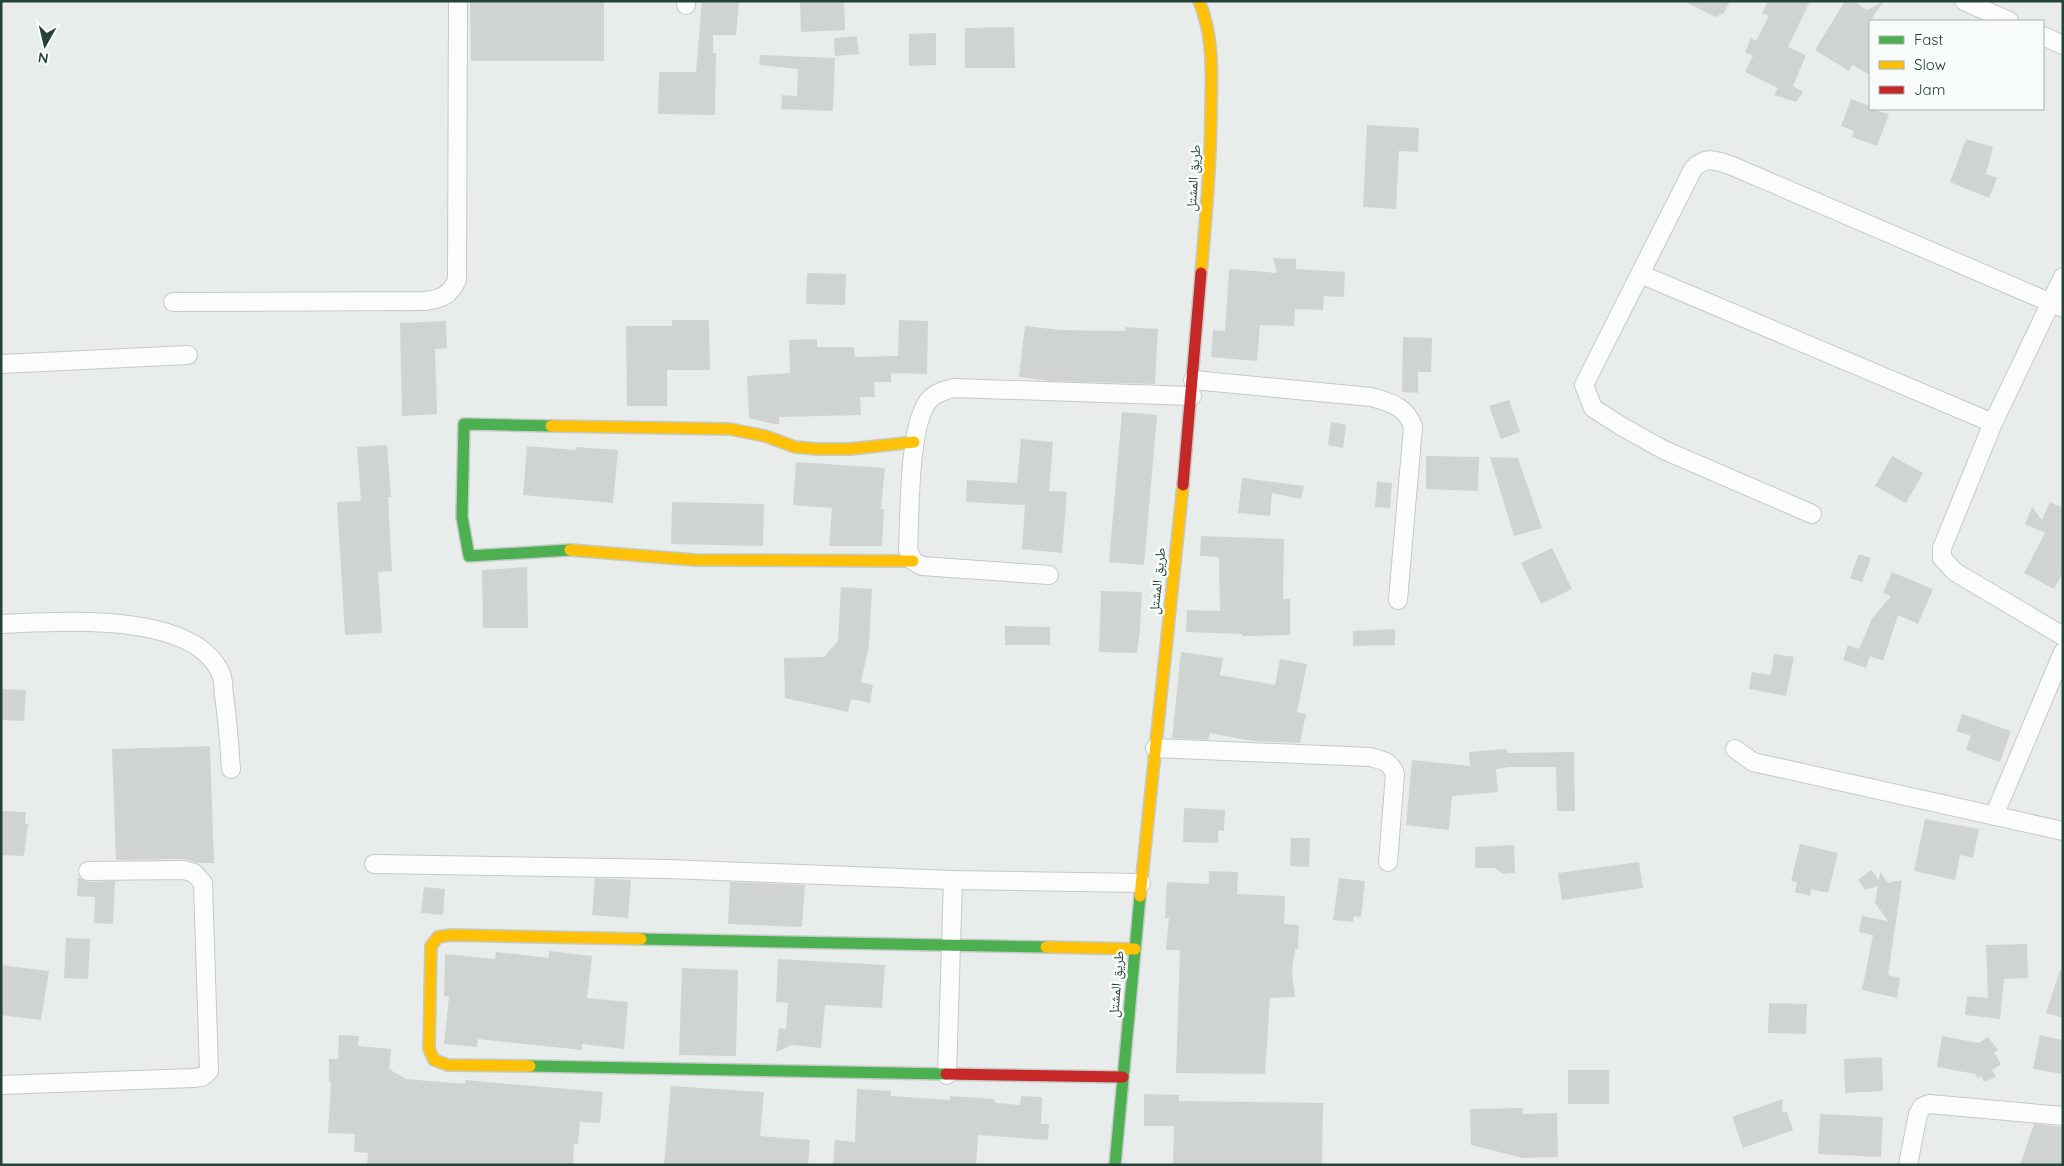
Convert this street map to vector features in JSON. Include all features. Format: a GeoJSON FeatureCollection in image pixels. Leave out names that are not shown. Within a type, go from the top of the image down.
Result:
{"type":"FeatureCollection","features":[{"type":"Feature","properties":{"kind":"street"},"geometry":{"type":"LineString","coordinates":[[173,302],[425,301],[446,296],[452,290],[457,280],[458,1]]}},
{"type":"Feature","properties":{"kind":"street","name":"طريق المشتل"},"geometry":{"type":"LineString","coordinates":[[1115,1165],[1141,883],[1192,388],[1212,114],[1212,62],[1206,17],[1199,1]]}},
{"type":"Feature","properties":{"kind":"street"},"geometry":{"type":"LineString","coordinates":[[1964,1],[2008,20]]}},
{"type":"Feature","properties":{"kind":"street"},"geometry":{"type":"LineString","coordinates":[[2044,36],[2063,44]]}},
{"type":"Feature","properties":{"kind":"street"},"geometry":{"type":"LineString","coordinates":[[1812,514],[1664,450],[1593,408],[1584,385],[1693,168],[1702,160],[1711,159],[1730,165],[1825,204],[2056,305]]}},
{"type":"Feature","properties":{"kind":"street"},"geometry":{"type":"LineString","coordinates":[[1640,274],[1993,424]]}},
{"type":"Feature","properties":{"kind":"street"},"geometry":{"type":"LineString","coordinates":[[2063,276],[2056,305],[1993,424],[1942,548],[1942,558],[1955,572],[2063,636]]}},
{"type":"Feature","properties":{"kind":"street"},"geometry":{"type":"LineString","coordinates":[[1,364],[188,355]]}},
{"type":"Feature","properties":{"kind":"street"},"geometry":{"type":"LineString","coordinates":[[913,561],[908,549],[914,442],[921,412],[930,398],[940,392],[954,388],[1192,388],[1372,397],[1399,406],[1409,416],[1413,427],[1398,600]]}},
{"type":"Feature","properties":{"kind":"street"},"geometry":{"type":"LineString","coordinates":[[914,442],[850,449],[818,449],[795,447],[765,436],[730,429],[464,424],[462,517],[469,556],[569,550],[695,560],[913,561],[922,566],[1049,575]]}},
{"type":"Feature","properties":{"kind":"street"},"geometry":{"type":"LineString","coordinates":[[1,624],[88,621],[138,626],[173,634],[193,644],[208,654],[221,674],[228,726],[231,769]]}},
{"type":"Feature","properties":{"kind":"street"},"geometry":{"type":"LineString","coordinates":[[1994,816],[2063,652]]}},
{"type":"Feature","properties":{"kind":"street"},"geometry":{"type":"LineString","coordinates":[[1155,748],[1370,757],[1385,761],[1392,766],[1395,774],[1388,862]]}},
{"type":"Feature","properties":{"kind":"street"},"geometry":{"type":"LineString","coordinates":[[1735,749],[1753,762],[2063,831]]}},
{"type":"Feature","properties":{"kind":"street"},"geometry":{"type":"LineString","coordinates":[[374,864],[668,869],[953,880],[1141,883]]}},
{"type":"Feature","properties":{"kind":"street"},"geometry":{"type":"LineString","coordinates":[[1,1084],[193,1078],[202,1077],[209,1070],[203,883],[200,877],[184,870],[88,871]]}},
{"type":"Feature","properties":{"kind":"street"},"geometry":{"type":"LineString","coordinates":[[946,1075],[953,880]]}},
{"type":"Feature","properties":{"kind":"street"},"geometry":{"type":"LineString","coordinates":[[1123,1077],[448,1065],[434,1060],[429,1049],[431,946],[438,937],[451,935],[951,947],[1135,949]]}},
{"type":"Feature","properties":{"kind":"street"},"geometry":{"type":"LineString","coordinates":[[1908,1165],[1918,1114],[1922,1107],[1929,1104],[2063,1116]]}},
{"type":"Feature","properties":{"kind":"building"},"geometry":{"type":"Polygon","coordinates":[[[470,1],[604,1],[604,61],[471,61],[470,1]]]}},
{"type":"Feature","properties":{"kind":"building"},"geometry":{"type":"Polygon","coordinates":[[[702,1],[739,1],[736,35],[713,35],[713,53],[716,53],[715,115],[658,114],[659,72],[696,72],[702,1]]]}},
{"type":"Feature","properties":{"kind":"building"},"geometry":{"type":"Polygon","coordinates":[[[800,1],[844,1],[845,30],[801,32],[800,1]]]}},
{"type":"Feature","properties":{"kind":"building"},"geometry":{"type":"Polygon","coordinates":[[[1684,1],[1730,1],[1724,13],[1715,17],[1684,1]]]}},
{"type":"Feature","properties":{"kind":"building"},"geometry":{"type":"Polygon","coordinates":[[[1768,1],[1810,1],[1788,47],[1806,55],[1793,86],[1803,92],[1796,102],[1774,95],[1778,88],[1745,72],[1753,56],[1745,52],[1751,38],[1756,41],[1769,16],[1762,13],[1768,1]]]}},
{"type":"Feature","properties":{"kind":"building"},"geometry":{"type":"Polygon","coordinates":[[[1845,1],[1854,1],[1867,10],[1884,1],[1869,20],[1869,74],[1852,65],[1849,71],[1815,50],[1845,1]]]}},
{"type":"Feature","properties":{"kind":"building"},"geometry":{"type":"Polygon","coordinates":[[[1014,27],[1015,68],[965,68],[965,28],[1014,27]]]}},
{"type":"Feature","properties":{"kind":"building"},"geometry":{"type":"Polygon","coordinates":[[[936,33],[936,65],[909,66],[909,34],[936,33]]]}},
{"type":"Feature","properties":{"kind":"building"},"geometry":{"type":"Polygon","coordinates":[[[857,36],[859,54],[835,56],[834,38],[857,36]]]}},
{"type":"Feature","properties":{"kind":"building"},"geometry":{"type":"Polygon","coordinates":[[[760,55],[835,58],[833,111],[781,109],[782,95],[797,96],[798,69],[759,65],[760,55]]]}},
{"type":"Feature","properties":{"kind":"building"},"geometry":{"type":"Polygon","coordinates":[[[1851,99],[1869,106],[1869,110],[1889,114],[1877,146],[1852,137],[1854,131],[1841,126],[1851,99]]]}},
{"type":"Feature","properties":{"kind":"building"},"geometry":{"type":"Polygon","coordinates":[[[1367,125],[1419,128],[1418,152],[1399,151],[1396,209],[1363,207],[1367,125]]]}},
{"type":"Feature","properties":{"kind":"building"},"geometry":{"type":"Polygon","coordinates":[[[1966,139],[1993,147],[1986,174],[1997,178],[1989,198],[1950,182],[1966,139]]]}},
{"type":"Feature","properties":{"kind":"building"},"geometry":{"type":"Polygon","coordinates":[[[1273,258],[1296,259],[1296,269],[1345,272],[1344,297],[1324,296],[1323,310],[1295,309],[1294,326],[1260,325],[1257,361],[1211,357],[1213,330],[1225,331],[1229,269],[1277,273],[1273,258]]]}},
{"type":"Feature","properties":{"kind":"building"},"geometry":{"type":"Polygon","coordinates":[[[807,273],[846,274],[845,305],[806,304],[807,273]]]}},
{"type":"Feature","properties":{"kind":"building"},"geometry":{"type":"Polygon","coordinates":[[[672,320],[709,320],[710,370],[667,370],[667,406],[627,406],[626,326],[672,326],[672,320]]]}},
{"type":"Feature","properties":{"kind":"building"},"geometry":{"type":"Polygon","coordinates":[[[899,320],[928,321],[927,374],[891,373],[891,382],[874,382],[875,397],[860,397],[861,415],[779,417],[779,424],[749,418],[747,376],[790,373],[789,340],[817,339],[817,347],[854,347],[855,357],[898,356],[899,320]]]}},
{"type":"Feature","properties":{"kind":"building"},"geometry":{"type":"Polygon","coordinates":[[[446,321],[447,348],[435,349],[437,414],[402,416],[400,323],[446,321]]]}},
{"type":"Feature","properties":{"kind":"building"},"geometry":{"type":"Polygon","coordinates":[[[1025,326],[1061,330],[1125,331],[1126,327],[1158,329],[1155,384],[1049,381],[1019,377],[1025,326]]]}},
{"type":"Feature","properties":{"kind":"building"},"geometry":{"type":"Polygon","coordinates":[[[1403,337],[1432,338],[1431,372],[1418,372],[1418,393],[1402,392],[1403,337]]]}},
{"type":"Feature","properties":{"kind":"building"},"geometry":{"type":"Polygon","coordinates":[[[1509,400],[1520,432],[1501,439],[1489,406],[1509,400]]]}},
{"type":"Feature","properties":{"kind":"building"},"geometry":{"type":"Polygon","coordinates":[[[1122,412],[1157,415],[1144,565],[1109,562],[1122,412]]]}},
{"type":"Feature","properties":{"kind":"building"},"geometry":{"type":"Polygon","coordinates":[[[1331,422],[1346,425],[1343,448],[1328,445],[1331,422]]]}},
{"type":"Feature","properties":{"kind":"building"},"geometry":{"type":"Polygon","coordinates":[[[1021,439],[1053,442],[1049,491],[1067,492],[1062,553],[1022,549],[1025,505],[966,502],[967,480],[1017,483],[1021,439]]]}},
{"type":"Feature","properties":{"kind":"building"},"geometry":{"type":"Polygon","coordinates":[[[387,445],[391,497],[388,497],[392,571],[378,572],[382,633],[345,635],[337,502],[361,501],[357,447],[387,445]]]}},
{"type":"Feature","properties":{"kind":"building"},"geometry":{"type":"Polygon","coordinates":[[[527,446],[576,450],[576,447],[618,450],[613,503],[523,495],[527,446]]]}},
{"type":"Feature","properties":{"kind":"building"},"geometry":{"type":"Polygon","coordinates":[[[1426,456],[1479,457],[1478,491],[1426,489],[1426,456]]]}},
{"type":"Feature","properties":{"kind":"building"},"geometry":{"type":"Polygon","coordinates":[[[1892,456],[1923,473],[1906,503],[1875,486],[1892,456]]]}},
{"type":"Feature","properties":{"kind":"building"},"geometry":{"type":"Polygon","coordinates":[[[1490,457],[1518,458],[1542,528],[1514,536],[1490,457]]]}},
{"type":"Feature","properties":{"kind":"building"},"geometry":{"type":"Polygon","coordinates":[[[796,462],[885,468],[881,509],[884,509],[882,546],[829,546],[832,508],[793,505],[796,462]]]}},
{"type":"Feature","properties":{"kind":"building"},"geometry":{"type":"Polygon","coordinates":[[[1242,478],[1304,486],[1301,499],[1272,493],[1270,516],[1238,513],[1242,478]]]}},
{"type":"Feature","properties":{"kind":"building"},"geometry":{"type":"Polygon","coordinates":[[[1377,482],[1392,483],[1390,508],[1375,507],[1377,482]]]}},
{"type":"Feature","properties":{"kind":"building"},"geometry":{"type":"Polygon","coordinates":[[[672,502],[764,504],[763,546],[671,544],[672,502]]]}},
{"type":"Feature","properties":{"kind":"building"},"geometry":{"type":"Polygon","coordinates":[[[2050,502],[2063,508],[2063,573],[2054,589],[2024,573],[2045,533],[2025,524],[2032,507],[2042,520],[2050,502]]]}},
{"type":"Feature","properties":{"kind":"building"},"geometry":{"type":"Polygon","coordinates":[[[1201,536],[1284,539],[1283,599],[1290,599],[1290,635],[1242,636],[1242,634],[1186,632],[1187,610],[1220,611],[1219,557],[1200,556],[1201,536]]]}},
{"type":"Feature","properties":{"kind":"building"},"geometry":{"type":"Polygon","coordinates":[[[1552,548],[1572,589],[1541,604],[1521,563],[1552,548]]]}},
{"type":"Feature","properties":{"kind":"building"},"geometry":{"type":"Polygon","coordinates":[[[1859,554],[1871,558],[1862,582],[1850,578],[1859,554]]]}},
{"type":"Feature","properties":{"kind":"building"},"geometry":{"type":"Polygon","coordinates":[[[527,567],[528,628],[483,628],[482,570],[527,567]]]}},
{"type":"Feature","properties":{"kind":"building"},"geometry":{"type":"Polygon","coordinates":[[[1892,572],[1933,589],[1918,624],[1898,615],[1883,661],[1870,656],[1866,668],[1843,660],[1848,645],[1859,649],[1872,619],[1891,596],[1883,593],[1892,572]]]}},
{"type":"Feature","properties":{"kind":"building"},"geometry":{"type":"Polygon","coordinates":[[[841,587],[872,589],[869,645],[861,682],[873,685],[870,703],[851,699],[848,712],[785,698],[784,658],[824,657],[838,641],[841,587]]]}},
{"type":"Feature","properties":{"kind":"building"},"geometry":{"type":"Polygon","coordinates":[[[1101,591],[1142,592],[1137,653],[1099,652],[1101,591]]]}},
{"type":"Feature","properties":{"kind":"building"},"geometry":{"type":"Polygon","coordinates":[[[1005,626],[1050,627],[1050,645],[1005,645],[1005,626]]]}},
{"type":"Feature","properties":{"kind":"building"},"geometry":{"type":"Polygon","coordinates":[[[1395,629],[1395,645],[1353,646],[1353,631],[1395,629]]]}},
{"type":"Feature","properties":{"kind":"building"},"geometry":{"type":"Polygon","coordinates":[[[1181,652],[1223,658],[1220,675],[1275,685],[1280,659],[1307,664],[1297,712],[1306,714],[1300,743],[1252,741],[1210,733],[1208,740],[1172,738],[1181,652]]]}},
{"type":"Feature","properties":{"kind":"building"},"geometry":{"type":"Polygon","coordinates":[[[1774,654],[1794,657],[1786,696],[1749,689],[1752,672],[1771,675],[1774,654]]]}},
{"type":"Feature","properties":{"kind":"building"},"geometry":{"type":"Polygon","coordinates":[[[1,689],[26,690],[24,721],[1,720],[1,689]]]}},
{"type":"Feature","properties":{"kind":"building"},"geometry":{"type":"Polygon","coordinates":[[[1962,714],[2011,731],[2000,762],[1966,750],[1971,736],[1956,731],[1962,714]]]}},
{"type":"Feature","properties":{"kind":"building"},"geometry":{"type":"Polygon","coordinates":[[[210,746],[214,863],[198,863],[184,859],[116,860],[112,749],[210,746]]]}},
{"type":"Feature","properties":{"kind":"building"},"geometry":{"type":"Polygon","coordinates":[[[1507,749],[1507,753],[1574,752],[1575,811],[1557,811],[1556,767],[1509,767],[1496,769],[1498,792],[1452,796],[1449,830],[1406,825],[1412,760],[1470,766],[1469,752],[1507,749]]]}},
{"type":"Feature","properties":{"kind":"building"},"geometry":{"type":"Polygon","coordinates":[[[1184,808],[1225,810],[1224,831],[1218,830],[1218,843],[1183,842],[1184,808]]]}},
{"type":"Feature","properties":{"kind":"building"},"geometry":{"type":"Polygon","coordinates":[[[1,811],[26,812],[25,824],[28,824],[24,856],[1,855],[1,811]]]}},
{"type":"Feature","properties":{"kind":"building"},"geometry":{"type":"Polygon","coordinates":[[[1925,819],[1979,829],[1973,858],[1960,855],[1955,880],[1914,871],[1925,819]]]}},
{"type":"Feature","properties":{"kind":"building"},"geometry":{"type":"Polygon","coordinates":[[[1291,838],[1310,838],[1309,867],[1290,866],[1291,838]]]}},
{"type":"Feature","properties":{"kind":"building"},"geometry":{"type":"Polygon","coordinates":[[[1800,844],[1838,853],[1828,893],[1811,889],[1810,896],[1795,892],[1797,882],[1791,881],[1800,844]]]}},
{"type":"Feature","properties":{"kind":"building"},"geometry":{"type":"Polygon","coordinates":[[[1514,845],[1515,873],[1504,874],[1494,868],[1475,868],[1475,847],[1514,845]]]}},
{"type":"Feature","properties":{"kind":"building"},"geometry":{"type":"Polygon","coordinates":[[[1639,862],[1643,888],[1562,900],[1558,873],[1639,862]]]}},
{"type":"Feature","properties":{"kind":"building"},"geometry":{"type":"Polygon","coordinates":[[[1871,870],[1879,880],[1880,872],[1888,883],[1902,880],[1888,975],[1900,978],[1897,998],[1862,990],[1873,935],[1859,932],[1862,916],[1888,921],[1875,903],[1878,886],[1865,890],[1858,880],[1871,870]]]}},
{"type":"Feature","properties":{"kind":"building"},"geometry":{"type":"Polygon","coordinates":[[[1209,871],[1238,872],[1237,894],[1285,896],[1284,924],[1299,925],[1298,949],[1295,949],[1292,972],[1295,997],[1270,998],[1265,1074],[1176,1073],[1180,950],[1166,950],[1169,918],[1165,918],[1167,882],[1209,884],[1209,871]]]}},
{"type":"Feature","properties":{"kind":"building"},"geometry":{"type":"Polygon","coordinates":[[[78,877],[88,882],[115,881],[113,924],[94,923],[95,897],[77,896],[78,877]]]}},
{"type":"Feature","properties":{"kind":"building"},"geometry":{"type":"Polygon","coordinates":[[[595,878],[631,880],[628,918],[592,915],[595,878]]]}},
{"type":"Feature","properties":{"kind":"building"},"geometry":{"type":"Polygon","coordinates":[[[1339,878],[1365,881],[1361,917],[1354,916],[1353,922],[1333,920],[1339,878]]]}},
{"type":"Feature","properties":{"kind":"building"},"geometry":{"type":"Polygon","coordinates":[[[730,882],[805,885],[802,927],[728,924],[730,882]]]}},
{"type":"Feature","properties":{"kind":"building"},"geometry":{"type":"Polygon","coordinates":[[[424,887],[445,889],[443,915],[421,913],[424,887]]]}},
{"type":"Feature","properties":{"kind":"building"},"geometry":{"type":"Polygon","coordinates":[[[66,938],[90,939],[88,979],[64,978],[66,938]]]}},
{"type":"Feature","properties":{"kind":"building"},"geometry":{"type":"Polygon","coordinates":[[[2027,944],[2028,978],[2004,979],[2000,1019],[1965,1015],[1967,996],[1988,998],[1986,945],[2027,944]]]}},
{"type":"Feature","properties":{"kind":"building"},"geometry":{"type":"Polygon","coordinates":[[[549,951],[592,956],[587,998],[628,1002],[624,1049],[582,1044],[582,1050],[478,1039],[477,1047],[444,1044],[449,997],[444,996],[445,954],[495,959],[496,952],[549,958],[549,951]]]}},
{"type":"Feature","properties":{"kind":"building"},"geometry":{"type":"Polygon","coordinates":[[[778,959],[885,965],[882,1008],[825,1005],[821,1048],[792,1045],[776,1052],[779,1028],[786,1029],[788,1003],[776,1002],[778,959]]]}},
{"type":"Feature","properties":{"kind":"building"},"geometry":{"type":"Polygon","coordinates":[[[1,965],[49,971],[41,1020],[1,1015],[1,965]]]}},
{"type":"Feature","properties":{"kind":"building"},"geometry":{"type":"Polygon","coordinates":[[[682,968],[738,970],[736,1056],[679,1055],[682,968]]]}},
{"type":"Feature","properties":{"kind":"building"},"geometry":{"type":"Polygon","coordinates":[[[2060,970],[2063,970],[2063,1018],[2046,1013],[2060,970]]]}},
{"type":"Feature","properties":{"kind":"building"},"geometry":{"type":"Polygon","coordinates":[[[1769,1003],[1807,1004],[1806,1034],[1768,1033],[1769,1003]]]}},
{"type":"Feature","properties":{"kind":"building"},"geometry":{"type":"Polygon","coordinates":[[[339,1035],[359,1036],[358,1046],[391,1049],[389,1069],[406,1079],[465,1084],[465,1080],[603,1092],[600,1123],[580,1122],[578,1144],[574,1144],[573,1165],[367,1165],[368,1153],[354,1152],[355,1134],[328,1133],[331,1082],[329,1082],[329,1059],[338,1059],[339,1035]]]}},
{"type":"Feature","properties":{"kind":"building"},"geometry":{"type":"Polygon","coordinates":[[[2040,1035],[2063,1040],[2063,1074],[2033,1069],[2040,1035]]]}},
{"type":"Feature","properties":{"kind":"building"},"geometry":{"type":"Polygon","coordinates":[[[1942,1036],[1979,1043],[1988,1037],[1998,1050],[1994,1053],[2001,1064],[1992,1070],[1996,1077],[1984,1082],[1981,1076],[1978,1078],[1975,1074],[1937,1067],[1942,1036]]]}},
{"type":"Feature","properties":{"kind":"building"},"geometry":{"type":"Polygon","coordinates":[[[1882,1057],[1883,1091],[1845,1093],[1844,1059],[1882,1057]]]}},
{"type":"Feature","properties":{"kind":"building"},"geometry":{"type":"Polygon","coordinates":[[[1568,1070],[1609,1070],[1609,1104],[1568,1104],[1568,1070]]]}},
{"type":"Feature","properties":{"kind":"building"},"geometry":{"type":"Polygon","coordinates":[[[671,1086],[764,1092],[760,1136],[810,1140],[808,1165],[664,1165],[671,1086]]]}},
{"type":"Feature","properties":{"kind":"building"},"geometry":{"type":"Polygon","coordinates":[[[857,1089],[891,1091],[891,1096],[950,1100],[950,1096],[994,1099],[996,1103],[1020,1105],[1021,1096],[1042,1097],[1041,1124],[1049,1124],[1048,1140],[978,1135],[976,1165],[833,1165],[835,1140],[855,1142],[857,1089]]]}},
{"type":"Feature","properties":{"kind":"building"},"geometry":{"type":"Polygon","coordinates":[[[1144,1094],[1179,1095],[1179,1101],[1323,1103],[1322,1165],[1173,1165],[1174,1126],[1144,1126],[1144,1094]]]}},
{"type":"Feature","properties":{"kind":"building"},"geometry":{"type":"Polygon","coordinates":[[[1783,1099],[1782,1112],[1787,1112],[1793,1130],[1743,1148],[1732,1117],[1783,1099]]]}},
{"type":"Feature","properties":{"kind":"building"},"geometry":{"type":"Polygon","coordinates":[[[1523,1108],[1523,1114],[1557,1113],[1558,1157],[1523,1158],[1471,1145],[1470,1109],[1523,1108]]]}},
{"type":"Feature","properties":{"kind":"building"},"geometry":{"type":"Polygon","coordinates":[[[1820,1114],[1883,1117],[1881,1157],[1818,1154],[1820,1114]]]}},
{"type":"Feature","properties":{"kind":"building"},"geometry":{"type":"Polygon","coordinates":[[[2034,1124],[2063,1127],[2063,1165],[2020,1165],[2034,1124]]]}},
{"type":"Feature","properties":{"kind":"traffic: fast"},"geometry":{"type":"LineString","coordinates":[[551,426],[464,424],[462,517],[469,556],[570,550]]}},
{"type":"Feature","properties":{"kind":"traffic: fast"},"geometry":{"type":"LineString","coordinates":[[1115,1165],[1140,896]]}},
{"type":"Feature","properties":{"kind":"traffic: fast"},"geometry":{"type":"LineString","coordinates":[[641,939],[1046,947]]}},
{"type":"Feature","properties":{"kind":"traffic: fast"},"geometry":{"type":"LineString","coordinates":[[530,1066],[946,1074]]}},
{"type":"Feature","properties":{"kind":"traffic: slow"},"geometry":{"type":"LineString","coordinates":[[1199,1],[1207,26],[1211,52],[1212,79],[1209,168],[1201,273]]}},
{"type":"Feature","properties":{"kind":"traffic: slow"},"geometry":{"type":"LineString","coordinates":[[551,426],[730,429],[765,436],[795,447],[818,449],[850,449],[914,442]]}},
{"type":"Feature","properties":{"kind":"traffic: slow"},"geometry":{"type":"LineString","coordinates":[[1140,896],[1183,485]]}},
{"type":"Feature","properties":{"kind":"traffic: slow"},"geometry":{"type":"LineString","coordinates":[[570,550],[695,560],[913,561]]}},
{"type":"Feature","properties":{"kind":"traffic: slow"},"geometry":{"type":"LineString","coordinates":[[530,1066],[448,1065],[434,1060],[429,1049],[431,946],[438,937],[451,935],[641,939]]}},
{"type":"Feature","properties":{"kind":"traffic: slow"},"geometry":{"type":"LineString","coordinates":[[1046,947],[1135,949]]}},
{"type":"Feature","properties":{"kind":"traffic: jam"},"geometry":{"type":"LineString","coordinates":[[1183,485],[1201,273]]}},
{"type":"Feature","properties":{"kind":"traffic: jam"},"geometry":{"type":"LineString","coordinates":[[946,1074],[1123,1077]]}}]}
